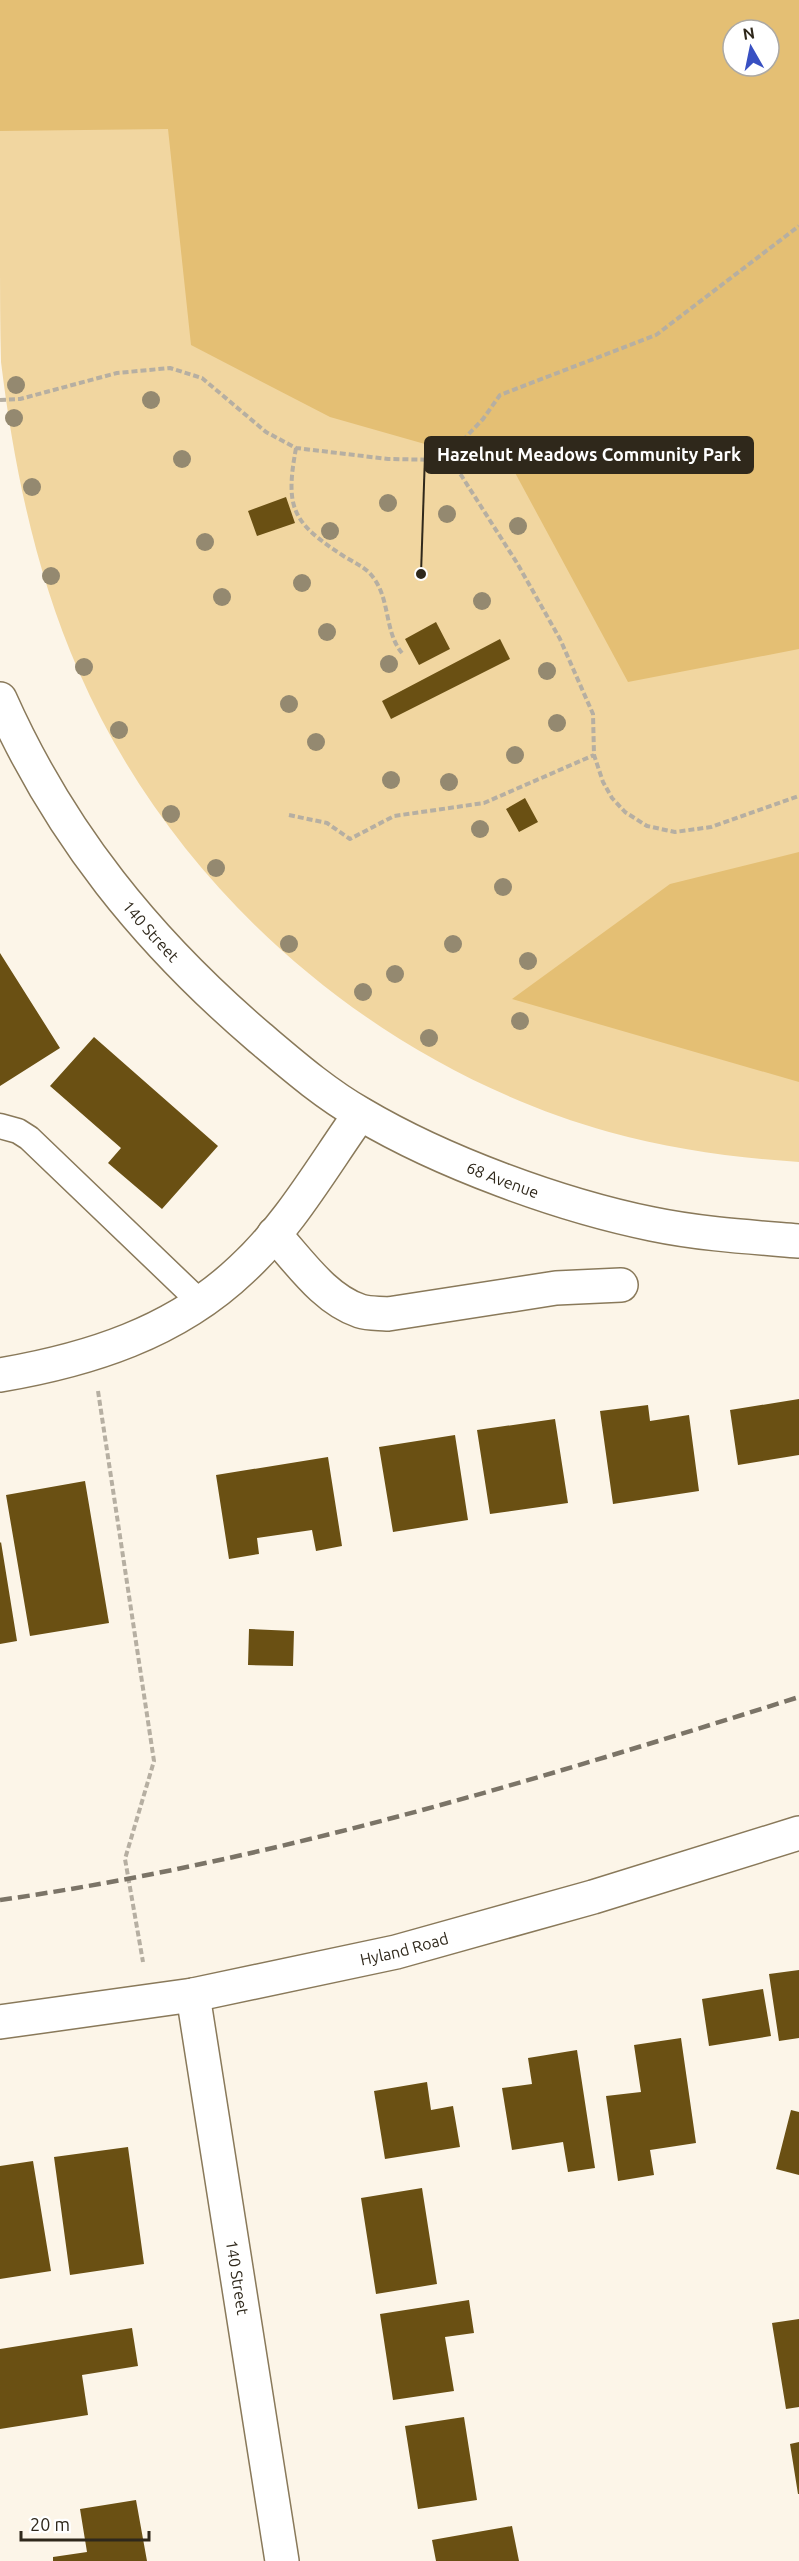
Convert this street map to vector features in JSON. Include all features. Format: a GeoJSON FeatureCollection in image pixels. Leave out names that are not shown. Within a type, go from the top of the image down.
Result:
{"type":"FeatureCollection","features":[{"type":"Feature","properties":{"kind":"street","name":"140 Street"},"geometry":{"type":"LineString","coordinates":[[0,699],[46,792],[88,856],[134,916],[234,1015],[287,1061],[360,1114]]}},
{"type":"Feature","properties":{"kind":"street"},"geometry":{"type":"LineString","coordinates":[[0,1375],[63,1364],[103,1352],[152,1330],[200,1302],[242,1270],[274,1234],[360,1114]]}},
{"type":"Feature","properties":{"kind":"street","name":"68 Avenue"},"geometry":{"type":"LineString","coordinates":[[360,1114],[438,1153],[531,1190],[595,1210],[653,1224],[799,1241]]}},
{"type":"Feature","properties":{"kind":"street"},"geometry":{"type":"LineString","coordinates":[[274,1234],[326,1290],[341,1303],[362,1312],[388,1314],[556,1288],[621,1285]]}},
{"type":"Feature","properties":{"kind":"street","name":"Hyland Road"},"geometry":{"type":"LineString","coordinates":[[0,2022],[193,1995],[396,1952],[593,1897],[799,1833]]}},
{"type":"Feature","properties":{"kind":"street","name":"140 Street"},"geometry":{"type":"LineString","coordinates":[[193,1995],[282,2561]]}},
{"type":"Feature","properties":{"kind":"lane"},"geometry":{"type":"LineString","coordinates":[[0,1126],[18,1131],[29,1138],[200,1302]]}},
{"type":"Feature","properties":{"kind":"path"},"geometry":{"type":"LineString","coordinates":[[444,460],[483,419],[500,395],[656,335],[799,226]]}},
{"type":"Feature","properties":{"kind":"path"},"geometry":{"type":"LineString","coordinates":[[0,400],[20,399],[117,373],[170,368],[202,378],[266,432],[296,448],[388,459],[444,460],[462,475],[517,563],[560,639],[593,714],[594,755],[612,798],[625,812],[647,826],[675,832],[711,827],[799,796]]}},
{"type":"Feature","properties":{"kind":"path"},"geometry":{"type":"LineString","coordinates":[[296,448],[290,482],[293,502],[304,528],[365,568],[376,580],[385,600],[396,645],[402,653]]}},
{"type":"Feature","properties":{"kind":"path"},"geometry":{"type":"LineString","coordinates":[[289,815],[327,823],[350,839],[394,816],[484,803],[594,755]]}},
{"type":"Feature","properties":{"kind":"path"},"geometry":{"type":"LineString","coordinates":[[97,1388],[154,1761],[125,1859],[145,1971]]}},
{"type":"Feature","properties":{"kind":"shaded area"},"geometry":{"type":"Polygon","coordinates":[[[0,0],[799,0],[799,1162],[703,1152],[656,1143],[609,1132],[524,1103],[442,1064],[365,1016],[293,960],[228,898],[170,828],[120,753],[79,672],[64,635],[39,559],[20,481],[1,362],[0,0]]]}},
{"type":"Feature","properties":{"kind":"shaded area"},"geometry":{"type":"Polygon","coordinates":[[[0,0],[799,0],[799,649],[628,682],[513,469],[330,417],[191,345],[168,129],[0,131],[0,0]]]}},
{"type":"Feature","properties":{"kind":"shaded area"},"geometry":{"type":"Polygon","coordinates":[[[799,852],[799,1082],[512,999],[670,884],[799,852]]]}},
{"type":"Feature","properties":{"kind":"building"},"geometry":{"type":"Polygon","coordinates":[[[286,497],[295,523],[257,536],[248,511],[286,497]]]}},
{"type":"Feature","properties":{"kind":"building"},"geometry":{"type":"Polygon","coordinates":[[[436,622],[450,649],[419,665],[405,639],[436,622]]]}},
{"type":"Feature","properties":{"kind":"building"},"geometry":{"type":"Polygon","coordinates":[[[500,639],[510,659],[391,719],[382,701],[500,639]]]}},
{"type":"Feature","properties":{"kind":"building"},"geometry":{"type":"Polygon","coordinates":[[[525,798],[538,822],[519,832],[506,809],[525,798]]]}},
{"type":"Feature","properties":{"kind":"building"},"geometry":{"type":"Polygon","coordinates":[[[0,953],[60,1048],[0,1086],[0,953]]]}},
{"type":"Feature","properties":{"kind":"building"},"geometry":{"type":"Polygon","coordinates":[[[94,1037],[218,1146],[162,1209],[108,1163],[121,1148],[50,1086],[94,1037]]]}},
{"type":"Feature","properties":{"kind":"building"},"geometry":{"type":"Polygon","coordinates":[[[799,1399],[799,1455],[738,1465],[730,1410],[799,1399]]]}},
{"type":"Feature","properties":{"kind":"building"},"geometry":{"type":"Polygon","coordinates":[[[648,1405],[650,1421],[689,1415],[699,1491],[613,1504],[600,1411],[648,1405]]]}},
{"type":"Feature","properties":{"kind":"building"},"geometry":{"type":"Polygon","coordinates":[[[555,1419],[568,1503],[490,1514],[477,1430],[555,1419]]]}},
{"type":"Feature","properties":{"kind":"building"},"geometry":{"type":"Polygon","coordinates":[[[455,1435],[468,1520],[393,1532],[379,1447],[455,1435]]]}},
{"type":"Feature","properties":{"kind":"building"},"geometry":{"type":"Polygon","coordinates":[[[328,1457],[342,1546],[316,1551],[312,1530],[257,1538],[259,1554],[229,1559],[216,1475],[328,1457]]]}},
{"type":"Feature","properties":{"kind":"building"},"geometry":{"type":"Polygon","coordinates":[[[85,1481],[109,1623],[30,1636],[6,1495],[85,1481]]]}},
{"type":"Feature","properties":{"kind":"building"},"geometry":{"type":"Polygon","coordinates":[[[0,1543],[17,1641],[0,1644],[0,1543]]]}},
{"type":"Feature","properties":{"kind":"building"},"geometry":{"type":"Polygon","coordinates":[[[249,1629],[294,1631],[293,1666],[248,1665],[249,1629]]]}},
{"type":"Feature","properties":{"kind":"building"},"geometry":{"type":"Polygon","coordinates":[[[799,1970],[799,2038],[779,2041],[769,1974],[799,1970]]]}},
{"type":"Feature","properties":{"kind":"building"},"geometry":{"type":"Polygon","coordinates":[[[763,1989],[771,2036],[709,2046],[702,1999],[763,1989]]]}},
{"type":"Feature","properties":{"kind":"building"},"geometry":{"type":"Polygon","coordinates":[[[681,2038],[696,2143],[650,2150],[654,2175],[618,2181],[606,2096],[641,2092],[634,2045],[681,2038]]]}},
{"type":"Feature","properties":{"kind":"building"},"geometry":{"type":"Polygon","coordinates":[[[577,2050],[595,2168],[568,2172],[563,2142],[512,2150],[502,2088],[532,2084],[528,2058],[577,2050]]]}},
{"type":"Feature","properties":{"kind":"building"},"geometry":{"type":"Polygon","coordinates":[[[427,2082],[431,2110],[453,2106],[460,2147],[385,2159],[374,2091],[427,2082]]]}},
{"type":"Feature","properties":{"kind":"building"},"geometry":{"type":"Polygon","coordinates":[[[791,2110],[799,2112],[799,2175],[776,2169],[791,2110]]]}},
{"type":"Feature","properties":{"kind":"building"},"geometry":{"type":"Polygon","coordinates":[[[128,2147],[144,2264],[70,2275],[54,2157],[128,2147]]]}},
{"type":"Feature","properties":{"kind":"building"},"geometry":{"type":"Polygon","coordinates":[[[33,2161],[51,2271],[0,2279],[0,2166],[33,2161]]]}},
{"type":"Feature","properties":{"kind":"building"},"geometry":{"type":"Polygon","coordinates":[[[422,2188],[437,2284],[376,2294],[361,2198],[422,2188]]]}},
{"type":"Feature","properties":{"kind":"building"},"geometry":{"type":"Polygon","coordinates":[[[469,2300],[474,2333],[445,2337],[454,2391],[393,2400],[380,2314],[469,2300]]]}},
{"type":"Feature","properties":{"kind":"building"},"geometry":{"type":"Polygon","coordinates":[[[799,2319],[799,2407],[786,2409],[772,2323],[799,2319]]]}},
{"type":"Feature","properties":{"kind":"building"},"geometry":{"type":"Polygon","coordinates":[[[132,2328],[138,2366],[82,2375],[88,2415],[0,2429],[0,2349],[132,2328]]]}},
{"type":"Feature","properties":{"kind":"building"},"geometry":{"type":"Polygon","coordinates":[[[464,2417],[477,2500],[418,2509],[405,2426],[464,2417]]]}},
{"type":"Feature","properties":{"kind":"building"},"geometry":{"type":"Polygon","coordinates":[[[799,2442],[799,2494],[798,2494],[790,2444],[799,2442]]]}},
{"type":"Feature","properties":{"kind":"building"},"geometry":{"type":"Polygon","coordinates":[[[136,2500],[147,2561],[53,2561],[53,2557],[87,2552],[80,2509],[136,2500]]]}},
{"type":"Feature","properties":{"kind":"building"},"geometry":{"type":"Polygon","coordinates":[[[512,2526],[519,2561],[436,2561],[432,2540],[512,2526]]]}},
{"type":"Feature","properties":{"kind":"railway"},"geometry":{"type":"LineString","coordinates":[[0,1900],[203,1864],[304,1841],[503,1787],[799,1697]]}},
{"type":"Feature","properties":{"kind":"place","name":"Hazelnut Meadows Community Park"},"geometry":{"type":"Point","coordinates":[421,574]}}]}
